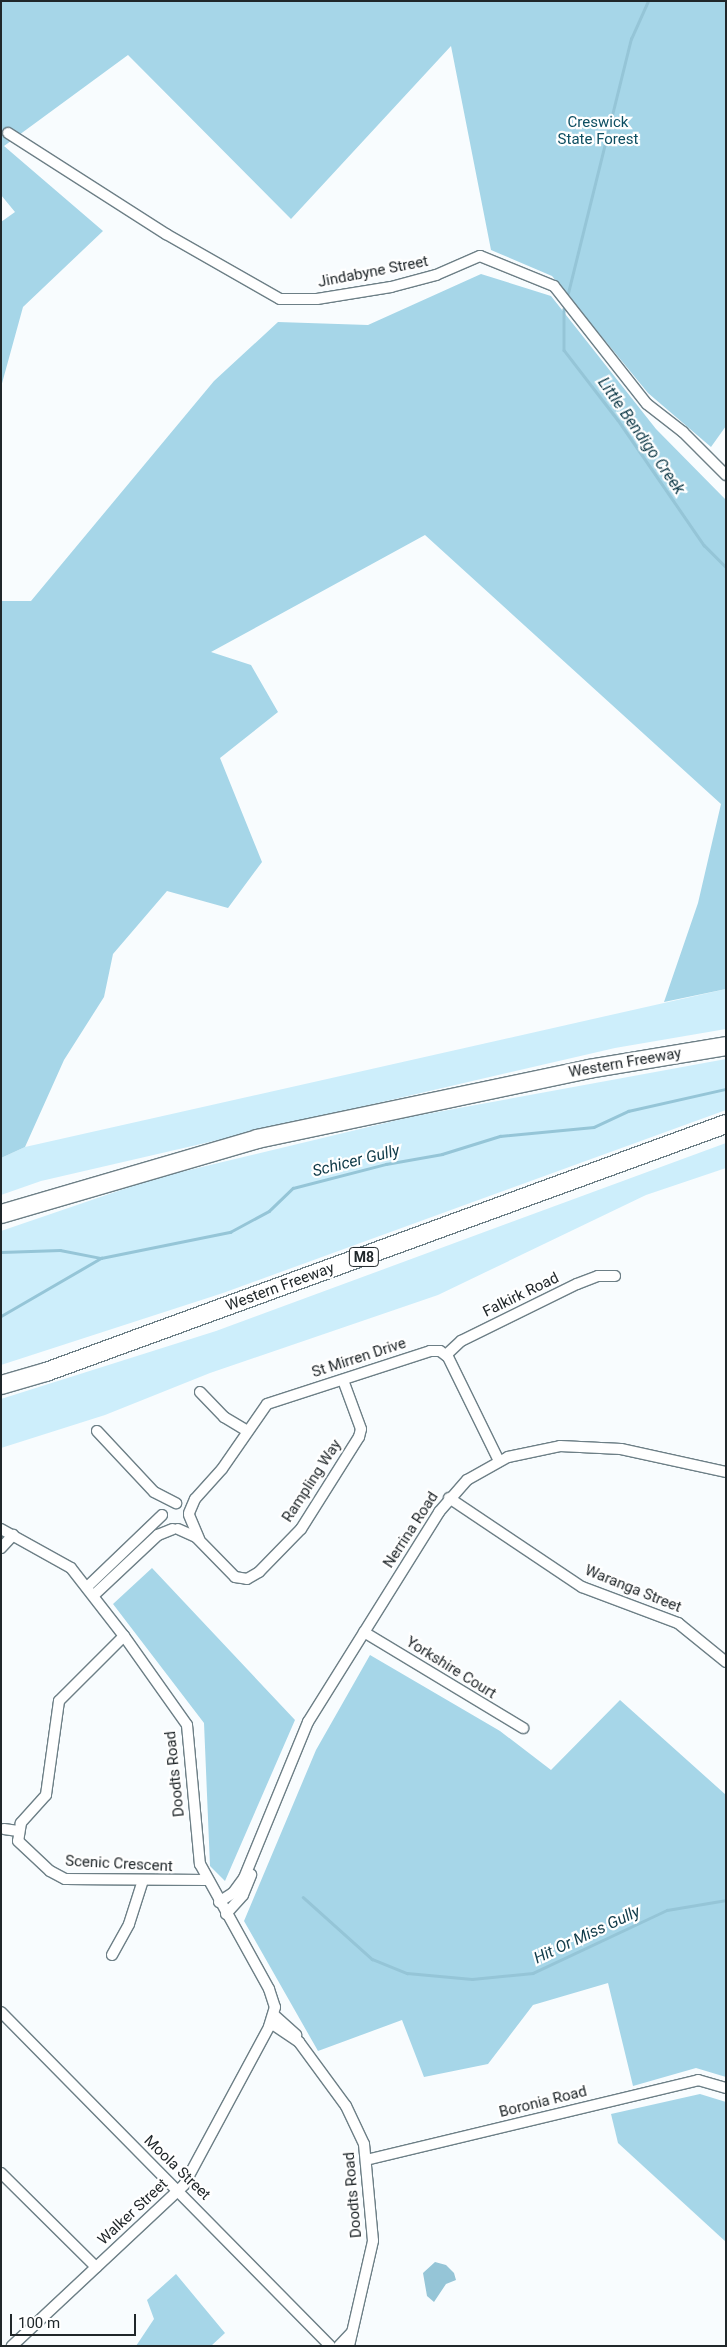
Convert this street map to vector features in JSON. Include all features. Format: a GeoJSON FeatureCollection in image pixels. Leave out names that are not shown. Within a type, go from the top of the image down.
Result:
{"type":"FeatureCollection","features":[{"type":"Feature","properties":{"kind":"highway","name":"Western Freeway"},"geometry":{"type":"LineString","coordinates":[[1,1214],[257,1139],[589,1069],[726,1046]]}},
{"type":"Feature","properties":{"kind":"highway","name":"Western Freeway"},"geometry":{"type":"LineString","coordinates":[[1,1385],[64,1366],[726,1124]]}},
{"type":"Feature","properties":{"kind":"street","name":"Jindabyne Street"},"geometry":{"type":"LineString","coordinates":[[8,133],[166,234],[280,299],[317,299],[391,287],[436,275],[480,256],[554,286],[647,404],[683,432],[726,475]]}},
{"type":"Feature","properties":{"kind":"street","name":"Falkirk Road"},"geometry":{"type":"LineString","coordinates":[[446,1355],[461,1341],[582,1282],[598,1276],[615,1276]]}},
{"type":"Feature","properties":{"kind":"street","name":"St Mirren Drive"},"geometry":{"type":"LineString","coordinates":[[189,1514],[194,1501],[222,1469],[260,1410],[270,1402],[430,1351],[446,1355]]}},
{"type":"Feature","properties":{"kind":"street"},"geometry":{"type":"LineString","coordinates":[[446,1355],[499,1461]]}},
{"type":"Feature","properties":{"kind":"street","name":"Rampling Way"},"geometry":{"type":"LineString","coordinates":[[202,1542],[230,1573],[244,1579],[259,1572],[301,1529],[359,1437],[361,1429],[343,1380]]}},
{"type":"Feature","properties":{"kind":"street"},"geometry":{"type":"LineString","coordinates":[[200,1392],[224,1417],[247,1431]]}},
{"type":"Feature","properties":{"kind":"street"},"geometry":{"type":"LineString","coordinates":[[97,1431],[154,1492],[166,1525],[202,1542]]}},
{"type":"Feature","properties":{"kind":"street","name":"Nerrina Road"},"geometry":{"type":"LineString","coordinates":[[226,1914],[246,1888],[262,1838],[298,1743],[364,1632],[452,1495],[475,1473],[499,1461],[541,1448],[595,1447],[621,1449],[726,1472]]}},
{"type":"Feature","properties":{"kind":"street","name":"St Mirren Drive"},"geometry":{"type":"LineString","coordinates":[[177,1503],[207,1487]]}},
{"type":"Feature","properties":{"kind":"street"},"geometry":{"type":"LineString","coordinates":[[154,1492],[177,1503],[189,1514],[202,1542]]}},
{"type":"Feature","properties":{"kind":"street","name":"Waranga Street"},"geometry":{"type":"LineString","coordinates":[[452,1495],[582,1587],[678,1623],[726,1662]]}},
{"type":"Feature","properties":{"kind":"street"},"geometry":{"type":"LineString","coordinates":[[90,1591],[156,1525],[168,1505],[177,1503]]}},
{"type":"Feature","properties":{"kind":"street"},"geometry":{"type":"LineString","coordinates":[[90,1591],[155,1537],[187,1523],[189,1514]]}},
{"type":"Feature","properties":{"kind":"street","name":"Doodts Road"},"geometry":{"type":"LineString","coordinates":[[1,1529],[66,1564],[90,1591],[124,1636],[187,1725],[194,1776],[197,1852],[206,1880],[272,1995],[272,2019],[292,2028],[302,2047],[355,2122],[366,2160],[373,2241],[349,2346]]}},
{"type":"Feature","properties":{"kind":"street"},"geometry":{"type":"LineString","coordinates":[[1,1548],[12,1535]]}},
{"type":"Feature","properties":{"kind":"street","name":"Yorkshire Court"},"geometry":{"type":"LineString","coordinates":[[364,1632],[523,1728]]}},
{"type":"Feature","properties":{"kind":"street"},"geometry":{"type":"LineString","coordinates":[[4,1829],[18,1831],[22,1821],[46,1795],[53,1713],[68,1690],[124,1636]]}},
{"type":"Feature","properties":{"kind":"street","name":"Scenic Crescent"},"geometry":{"type":"LineString","coordinates":[[18,1831],[21,1845],[62,1878],[206,1880]]}},
{"type":"Feature","properties":{"kind":"street","name":"Nerrina Road"},"geometry":{"type":"LineString","coordinates":[[219,1902],[240,1886],[262,1838]]}},
{"type":"Feature","properties":{"kind":"street"},"geometry":{"type":"LineString","coordinates":[[112,1955],[129,1924],[143,1880]]}},
{"type":"Feature","properties":{"kind":"street","name":"Moola Street"},"geometry":{"type":"LineString","coordinates":[[1,2012],[178,2192],[203,2214],[330,2346]]}},
{"type":"Feature","properties":{"kind":"street","name":"Walker Street"},"geometry":{"type":"LineString","coordinates":[[12,2346],[178,2192],[189,2178],[272,2019]]}},
{"type":"Feature","properties":{"kind":"street","name":"Boronia Road"},"geometry":{"type":"LineString","coordinates":[[366,2160],[698,2080],[726,2088]]}},
{"type":"Feature","properties":{"kind":"street"},"geometry":{"type":"LineString","coordinates":[[1,2173],[96,2267]]}},
{"type":"Feature","properties":{"kind":"street","name":"Doodts Road"},"geometry":{"type":"LineString","coordinates":[[339,2346],[354,2326]]}},
{"type":"Feature","properties":{"kind":"shaded area"},"geometry":{"type":"Polygon","coordinates":[[[726,989],[726,1029],[615,1048],[41,1181],[1,1195],[1,1158],[25,1147],[726,989]]]}},
{"type":"Feature","properties":{"kind":"shaded area"},"geometry":{"type":"Polygon","coordinates":[[[726,1059],[726,1110],[223,1293],[1,1365],[1,1231],[156,1178],[410,1117],[726,1059]]]}},
{"type":"Feature","properties":{"kind":"shaded area"},"geometry":{"type":"Polygon","coordinates":[[[726,1143],[726,1168],[646,1195],[438,1295],[210,1373],[105,1415],[1,1448],[1,1399],[216,1331],[726,1143]]]}},
{"type":"Feature","properties":{"kind":"shaded area"},"geometry":{"type":"Polygon","coordinates":[[[435,2262],[446,2265],[454,2273],[456,2280],[446,2284],[434,2302],[427,2296],[423,2273],[435,2262]]]}},
{"type":"Feature","properties":{"kind":"green space","name":"Creswick State Forest"},"geometry":{"type":"Polygon","coordinates":[[[1,1],[726,1],[726,426],[711,447],[648,393],[552,276],[491,250],[451,46],[291,219],[128,55],[4,146],[103,231],[23,307],[1,387],[1,222],[15,212],[1,195],[1,1]]]}},
{"type":"Feature","properties":{"kind":"green space"},"geometry":{"type":"Polygon","coordinates":[[[481,274],[551,296],[656,429],[726,500],[726,989],[664,1002],[698,903],[721,804],[425,535],[211,652],[251,665],[278,712],[220,758],[262,862],[228,908],[167,891],[113,954],[104,997],[64,1060],[25,1147],[1,1158],[1,601],[31,601],[214,381],[278,322],[368,325],[481,274]]]}},
{"type":"Feature","properties":{"kind":"green space"},"geometry":{"type":"Polygon","coordinates":[[[152,1568],[295,1720],[225,1881],[210,1866],[204,1723],[113,1604],[152,1568]]]}},
{"type":"Feature","properties":{"kind":"green space"},"geometry":{"type":"Polygon","coordinates":[[[370,1655],[500,1731],[551,1770],[620,1700],[726,1795],[726,2077],[696,2068],[633,2086],[608,1983],[533,2005],[488,2064],[424,2077],[402,2020],[318,2051],[244,1921],[316,1750],[370,1655]]]}},
{"type":"Feature","properties":{"kind":"green space"},"geometry":{"type":"Polygon","coordinates":[[[700,2094],[726,2102],[726,2242],[618,2143],[611,2114],[700,2094]]]}},
{"type":"Feature","properties":{"kind":"green space"},"geometry":{"type":"Polygon","coordinates":[[[176,2274],[225,2333],[211,2346],[136,2346],[154,2319],[147,2300],[176,2274]]]}},
{"type":"Feature","properties":{"kind":"waterway","name":"Little Bendigo Creek"},"geometry":{"type":"LineString","coordinates":[[568,293],[631,39],[648,1]]}},
{"type":"Feature","properties":{"kind":"waterway","name":"Little Bendigo Creek"},"geometry":{"type":"LineString","coordinates":[[564,309],[564,350],[618,420],[704,545],[726,567]]}},
{"type":"Feature","properties":{"kind":"waterway","name":"Schicer Gully"},"geometry":{"type":"LineString","coordinates":[[1,1252],[60,1250],[101,1258],[230,1232],[269,1211],[293,1188],[386,1164],[442,1154],[500,1136],[594,1127],[628,1111],[726,1089]]}},
{"type":"Feature","properties":{"kind":"waterway"},"geometry":{"type":"LineString","coordinates":[[1,1316],[101,1258]]}},
{"type":"Feature","properties":{"kind":"waterway","name":"Hit Or Miss Gully"},"geometry":{"type":"LineString","coordinates":[[303,1897],[372,1959],[407,1973],[472,1979],[533,1973],[667,1910],[726,1900]]}}]}
